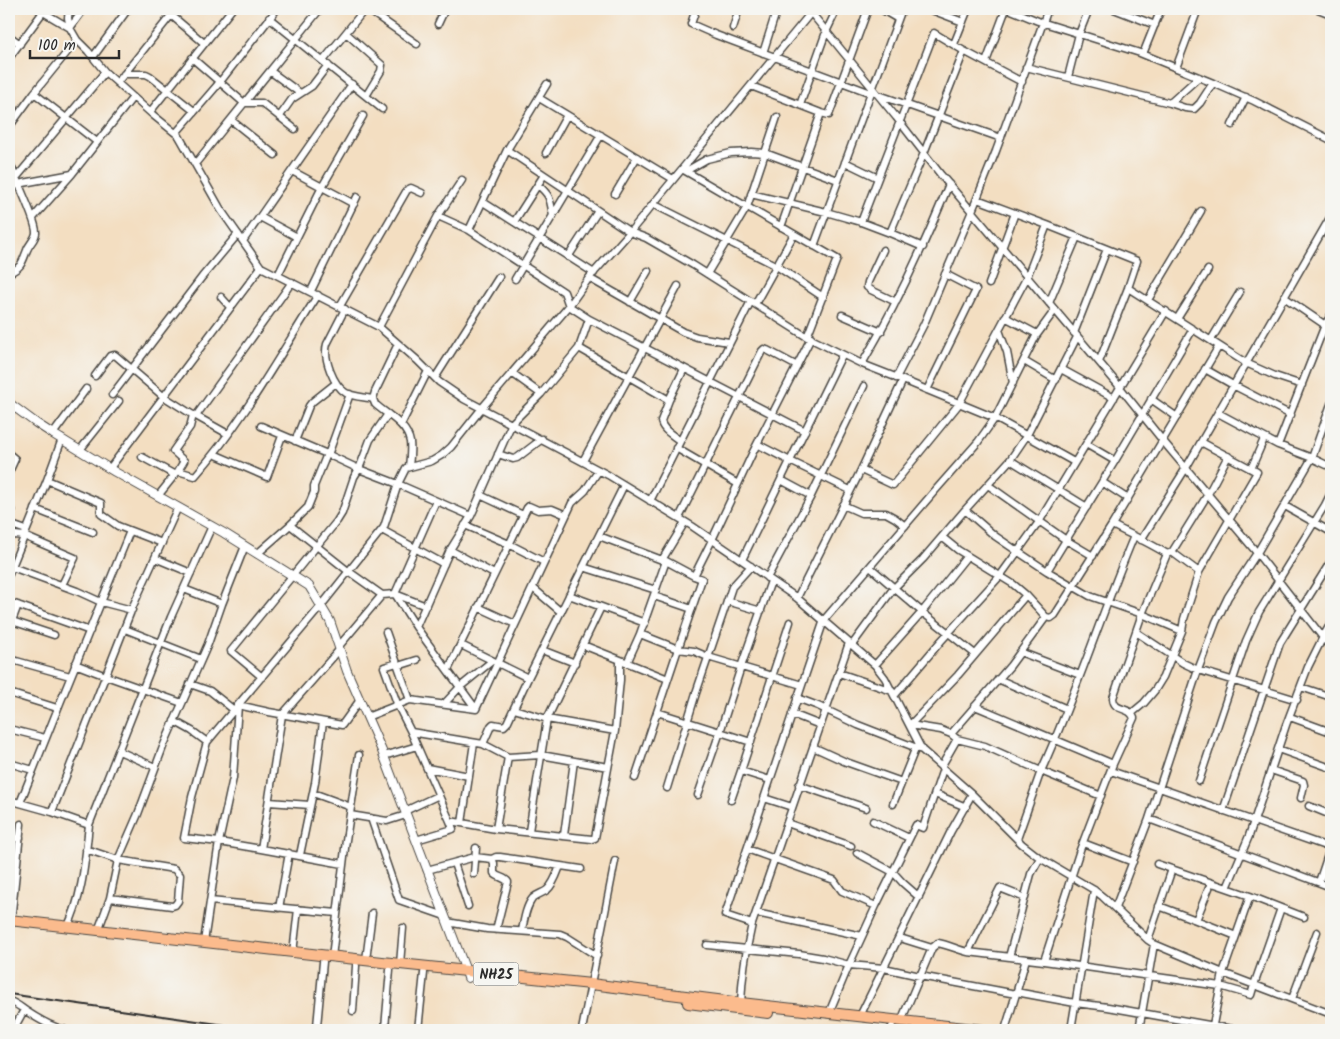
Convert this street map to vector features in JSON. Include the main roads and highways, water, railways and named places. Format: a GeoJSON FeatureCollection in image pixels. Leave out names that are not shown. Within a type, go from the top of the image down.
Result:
{"type":"FeatureCollection","features":[{"type":"Feature","properties":{"kind":"main road","name":"NH25"},"geometry":{"type":"LineString","coordinates":[[10,923],[293,952],[356,966],[390,970],[467,975],[590,987],[860,1016],[894,1026],[983,1030]]}},
{"type":"Feature","properties":{"kind":"main road","name":"NH25"},"geometry":{"type":"LineString","coordinates":[[10,923],[327,959],[366,960],[467,975]]}},
{"type":"Feature","properties":{"kind":"main road","name":"NH25"},"geometry":{"type":"LineString","coordinates":[[590,987],[741,1010],[925,1030]]}},
{"type":"Feature","properties":{"kind":"railway"},"geometry":{"type":"LineString","coordinates":[[9,994],[260,1030]]}}]}
